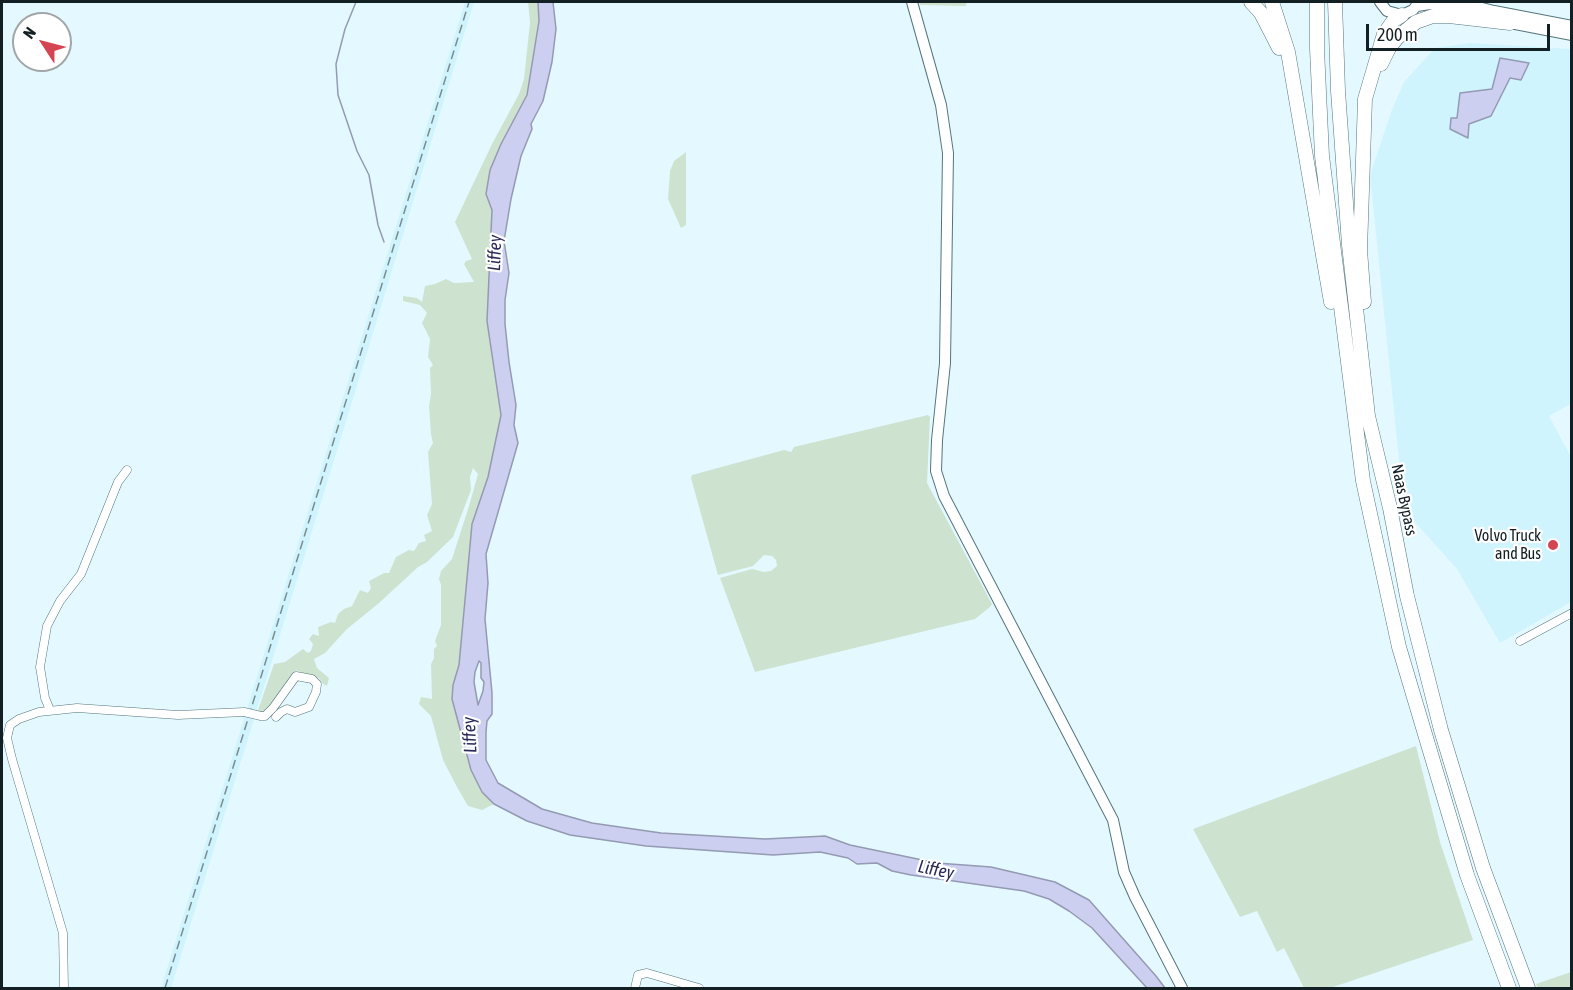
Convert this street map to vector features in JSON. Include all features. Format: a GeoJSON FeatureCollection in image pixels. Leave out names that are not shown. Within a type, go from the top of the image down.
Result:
{"type":"FeatureCollection","features":[{"type":"Feature","properties":{"kind":"highway"},"geometry":{"type":"LineString","coordinates":[[1251,2],[1261,13],[1272,32],[1296,92]]}},
{"type":"Feature","properties":{"kind":"highway"},"geometry":{"type":"LineString","coordinates":[[1272,2],[1288,52],[1336,331],[1352,401]]}},
{"type":"Feature","properties":{"kind":"highway"},"geometry":{"type":"LineString","coordinates":[[1317,2],[1322,156],[1363,481],[1400,646],[1467,875],[1509,988]]}},
{"type":"Feature","properties":{"kind":"highway","name":"Naas Bypass"},"geometry":{"type":"LineString","coordinates":[[1335,2],[1338,91],[1350,257],[1368,416],[1390,508],[1407,596],[1441,730],[1483,868],[1528,988]]}},
{"type":"Feature","properties":{"kind":"highway"},"geometry":{"type":"LineString","coordinates":[[1390,508],[1366,331],[1360,250],[1365,99],[1384,34],[1394,20],[1402,15]]}},
{"type":"Feature","properties":{"kind":"highway"},"geometry":{"type":"LineString","coordinates":[[1364,118],[1389,48],[1396,38],[1416,22],[1433,16],[1449,16],[1510,23]]}},
{"type":"Feature","properties":{"kind":"street"},"geometry":{"type":"LineString","coordinates":[[912,2],[940,105],[948,153],[945,363],[936,471],[944,496],[1113,820],[1128,880],[1182,988]]}},
{"type":"Feature","properties":{"kind":"street"},"geometry":{"type":"LineString","coordinates":[[1380,2],[1387,11],[1402,15],[1408,14],[1418,4],[1441,5],[1510,23],[1572,35]]}},
{"type":"Feature","properties":{"kind":"street"},"geometry":{"type":"LineString","coordinates":[[1458,2],[1572,26]]}},
{"type":"Feature","properties":{"kind":"street"},"geometry":{"type":"LineString","coordinates":[[50,710],[45,698],[40,667],[47,626],[60,600],[81,574],[118,482],[127,470]]}},
{"type":"Feature","properties":{"kind":"street"},"geometry":{"type":"LineString","coordinates":[[1520,641],[1572,613]]}},
{"type":"Feature","properties":{"kind":"street"},"geometry":{"type":"LineString","coordinates":[[64,988],[63,933],[12,759],[7,738],[10,725],[19,719],[50,710],[77,708],[178,715],[244,712],[265,716],[296,676],[312,679],[317,684],[309,707],[295,712],[287,709],[276,717]]}},
{"type":"Feature","properties":{"kind":"street"},"geometry":{"type":"LineString","coordinates":[[2,762],[12,759]]}},
{"type":"Feature","properties":{"kind":"street"},"geometry":{"type":"LineString","coordinates":[[635,988],[638,975],[647,973],[699,988]]}},
{"type":"Feature","properties":{"kind":"shaded area"},"geometry":{"type":"Polygon","coordinates":[[[465,2],[474,2],[348,415],[171,988],[161,988],[465,2]]]}},
{"type":"Feature","properties":{"kind":"shaded area"},"geometry":{"type":"Polygon","coordinates":[[[1470,43],[1571,49],[1571,404],[1549,416],[1571,457],[1571,602],[1500,643],[1457,569],[1404,510],[1370,175],[1391,112],[1404,82],[1435,48],[1470,43]]]}},
{"type":"Feature","properties":{"kind":"green space"},"geometry":{"type":"Polygon","coordinates":[[[528,2],[538,2],[539,21],[531,81],[526,96],[501,144],[486,194],[492,210],[488,322],[501,415],[488,477],[472,524],[459,665],[453,685],[452,699],[471,770],[482,792],[494,804],[482,810],[468,806],[443,760],[431,716],[419,704],[421,697],[432,699],[431,664],[434,649],[437,646],[435,641],[441,625],[439,579],[441,571],[452,559],[469,506],[478,474],[473,468],[470,477],[471,490],[453,537],[427,562],[418,567],[347,629],[325,653],[314,659],[317,668],[329,678],[327,686],[319,678],[296,670],[294,676],[266,712],[257,713],[274,664],[285,662],[303,649],[308,653],[311,651],[313,644],[309,639],[313,634],[319,636],[318,627],[331,622],[335,623],[338,614],[352,606],[360,590],[368,593],[371,588],[369,581],[384,573],[389,573],[396,557],[409,550],[414,551],[419,543],[426,541],[424,535],[432,531],[427,515],[432,504],[428,452],[433,443],[429,406],[430,368],[433,365],[428,357],[430,339],[422,323],[427,313],[420,305],[403,301],[403,296],[417,298],[422,302],[425,286],[446,279],[454,283],[474,282],[464,264],[472,259],[455,222],[519,94],[524,79],[530,22],[528,2]]]}},
{"type":"Feature","properties":{"kind":"green space"},"geometry":{"type":"Polygon","coordinates":[[[919,2],[967,2],[966,6],[920,5],[919,2]]]}},
{"type":"Feature","properties":{"kind":"green space"},"geometry":{"type":"Polygon","coordinates":[[[686,152],[686,225],[681,228],[668,199],[670,171],[674,161],[686,152]]]}},
{"type":"Feature","properties":{"kind":"green space"},"geometry":{"type":"Polygon","coordinates":[[[928,415],[930,417],[927,483],[992,604],[990,607],[975,619],[755,672],[720,578],[752,569],[771,571],[777,566],[776,560],[772,556],[764,555],[753,566],[718,575],[692,475],[784,450],[791,452],[794,447],[928,415]]]}},
{"type":"Feature","properties":{"kind":"green space"},"geometry":{"type":"Polygon","coordinates":[[[1416,746],[1440,842],[1473,940],[1330,988],[1304,988],[1284,948],[1277,952],[1257,911],[1240,917],[1193,829],[1416,746]]]}},
{"type":"Feature","properties":{"kind":"green space"},"geometry":{"type":"Polygon","coordinates":[[[1571,972],[1571,988],[1538,988],[1536,984],[1571,972]]]}},
{"type":"Feature","properties":{"kind":"water","name":"Liffey"},"geometry":{"type":"Polygon","coordinates":[[[538,2],[553,2],[556,29],[552,62],[543,101],[531,124],[532,129],[521,156],[504,241],[509,273],[505,300],[505,324],[516,405],[514,425],[518,443],[486,554],[488,583],[485,619],[492,714],[487,721],[486,760],[498,783],[542,809],[592,823],[661,833],[765,839],[825,836],[850,845],[937,863],[991,867],[1055,882],[1089,900],[1165,988],[1147,988],[1092,928],[1049,899],[1024,891],[911,875],[892,871],[877,863],[857,864],[848,858],[820,852],[773,855],[646,846],[570,835],[527,821],[494,804],[482,792],[471,770],[452,699],[453,685],[459,665],[472,524],[488,477],[501,415],[487,321],[492,210],[486,194],[490,170],[527,95],[539,21],[538,2]],[[479,661],[474,682],[478,705],[484,682],[481,678],[479,661]]]}},
{"type":"Feature","properties":{"kind":"water"},"geometry":{"type":"Polygon","coordinates":[[[1500,58],[1529,63],[1521,80],[1510,78],[1491,116],[1469,124],[1468,138],[1450,129],[1451,118],[1457,118],[1460,93],[1492,89],[1500,58]]]}},
{"type":"Feature","properties":{"kind":"waterway"},"geometry":{"type":"LineString","coordinates":[[356,2],[345,29],[336,64],[338,95],[357,151],[369,175],[378,225],[384,242]]}},
{"type":"Feature","properties":{"kind":"railway"},"geometry":{"type":"LineString","coordinates":[[165,988],[469,2]]}},
{"type":"Feature","properties":{"kind":"place","name":"Volvo Truck and Bus"},"geometry":{"type":"Point","coordinates":[1553,545]}}]}
